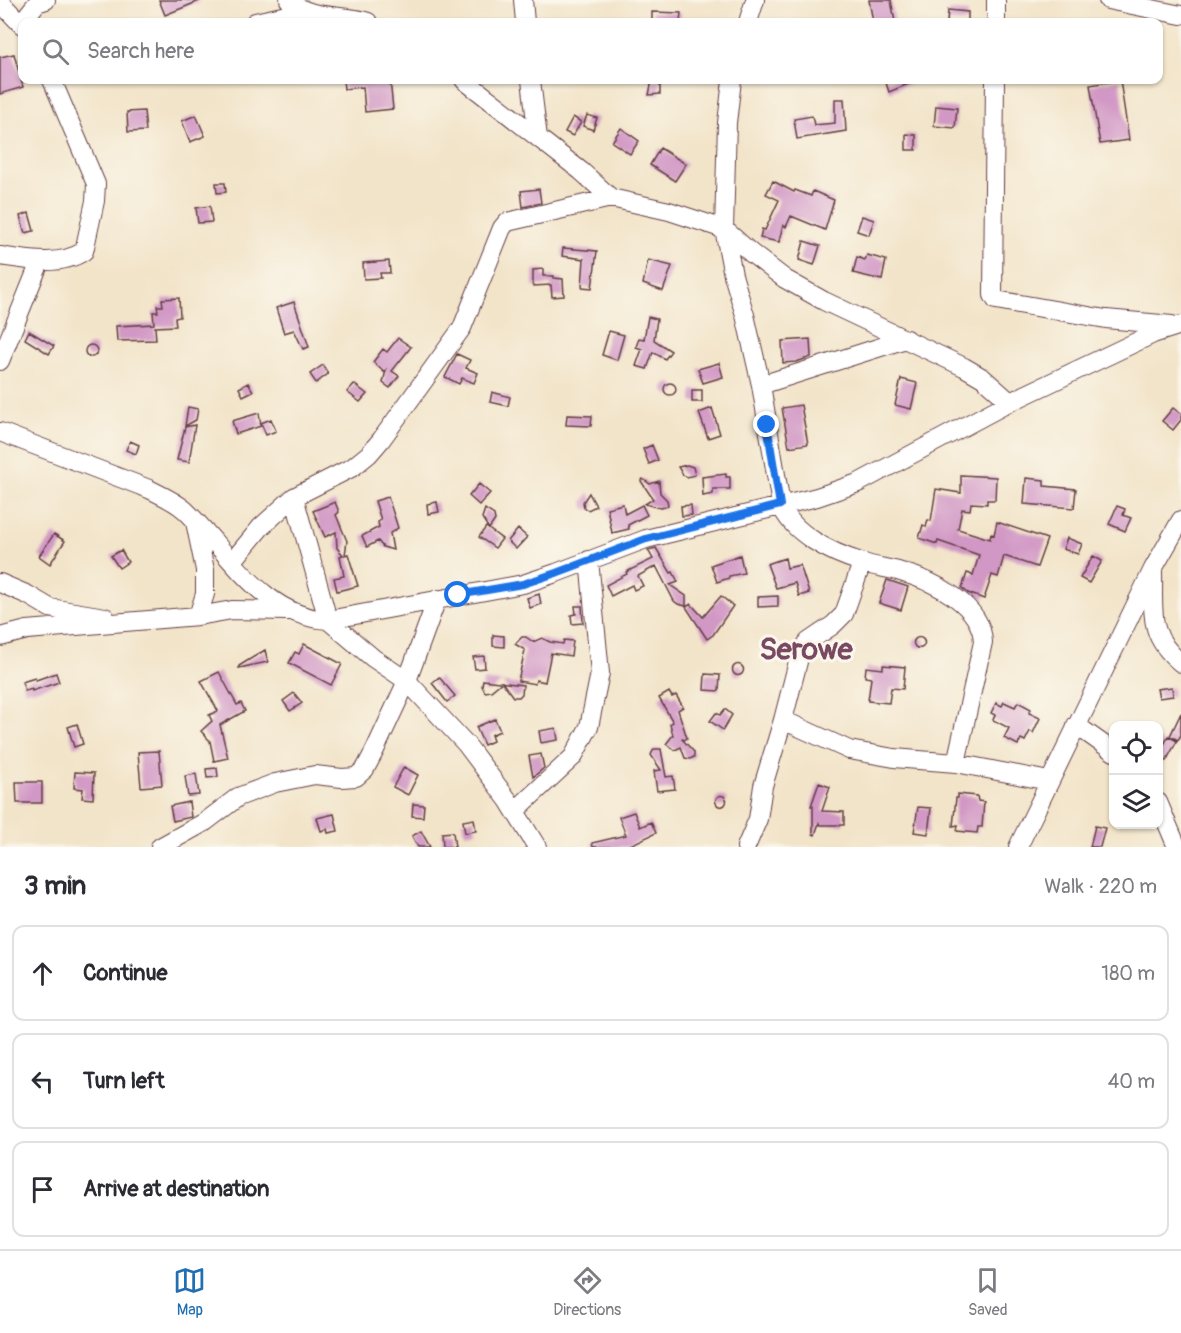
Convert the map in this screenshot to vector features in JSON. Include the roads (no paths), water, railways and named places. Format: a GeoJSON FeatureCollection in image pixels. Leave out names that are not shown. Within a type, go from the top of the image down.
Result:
{"type":"FeatureCollection","features":[{"type":"Feature","properties":{"kind":"street"},"geometry":{"type":"LineString","coordinates":[[26,18],[37,3],[46,0]]}},
{"type":"Feature","properties":{"kind":"street"},"geometry":{"type":"LineString","coordinates":[[289,0],[306,11]]}},
{"type":"Feature","properties":{"kind":"street"},"geometry":{"type":"LineString","coordinates":[[523,0],[525,18]]}},
{"type":"Feature","properties":{"kind":"street"},"geometry":{"type":"LineString","coordinates":[[749,18],[755,0]]}},
{"type":"Feature","properties":{"kind":"street"},"geometry":{"type":"LineString","coordinates":[[996,0],[996,18]]}},
{"type":"Feature","properties":{"kind":"street"},"geometry":{"type":"LineString","coordinates":[[1108,0],[1181,15]]}},
{"type":"Feature","properties":{"kind":"street"},"geometry":{"type":"LineString","coordinates":[[0,2],[18,20]]}},
{"type":"Feature","properties":{"kind":"street"},"geometry":{"type":"LineString","coordinates":[[274,18],[306,11],[352,18]]}},
{"type":"Feature","properties":{"kind":"street"},"geometry":{"type":"LineString","coordinates":[[0,256],[40,262],[74,256],[84,251],[96,184],[54,84]]}},
{"type":"Feature","properties":{"kind":"street"},"geometry":{"type":"LineString","coordinates":[[469,84],[581,171],[611,198]]}},
{"type":"Feature","properties":{"kind":"street"},"geometry":{"type":"LineString","coordinates":[[531,84],[538,138]]}},
{"type":"Feature","properties":{"kind":"street"},"geometry":{"type":"LineString","coordinates":[[732,84],[727,123],[724,229],[733,275],[761,385],[780,505],[784,514],[798,529],[824,546],[862,563],[900,571],[931,584],[963,605],[980,624],[983,642],[956,763]]}},
{"type":"Feature","properties":{"kind":"street"},"geometry":{"type":"LineString","coordinates":[[995,84],[993,294],[996,300],[1106,319],[1179,325]]}},
{"type":"Feature","properties":{"kind":"street"},"geometry":{"type":"LineString","coordinates":[[232,562],[261,527],[294,497],[353,467],[381,440],[462,328],[502,228],[507,222],[611,198],[669,211],[724,229],[785,279],[824,301],[974,372],[1010,402]]}},
{"type":"Feature","properties":{"kind":"street"},"geometry":{"type":"LineString","coordinates":[[0,362],[40,262]]}},
{"type":"Feature","properties":{"kind":"street"},"geometry":{"type":"LineString","coordinates":[[0,637],[27,630],[198,616],[232,610],[288,611],[314,619],[328,620],[523,584],[646,539],[817,497],[858,483],[1010,402],[1153,334],[1179,325]]}},
{"type":"Feature","properties":{"kind":"street"},"geometry":{"type":"LineString","coordinates":[[761,385],[906,339]]}},
{"type":"Feature","properties":{"kind":"street"},"geometry":{"type":"LineString","coordinates":[[0,432],[149,489],[183,508],[232,562],[269,598],[288,611]]}},
{"type":"Feature","properties":{"kind":"street"},"geometry":{"type":"LineString","coordinates":[[294,497],[328,620],[373,658],[407,681],[466,744],[537,847]]}},
{"type":"Feature","properties":{"kind":"street"},"geometry":{"type":"LineString","coordinates":[[195,520],[205,570],[205,594],[198,616]]}},
{"type":"Feature","properties":{"kind":"street"},"geometry":{"type":"LineString","coordinates":[[1018,847],[1153,568],[1181,520]]}},
{"type":"Feature","properties":{"kind":"street"},"geometry":{"type":"LineString","coordinates":[[515,812],[573,757],[589,727],[600,673],[589,560]]}},
{"type":"Feature","properties":{"kind":"street"},"geometry":{"type":"LineString","coordinates":[[746,847],[755,829],[763,786],[804,646],[844,614],[862,563]]}},
{"type":"Feature","properties":{"kind":"street"},"geometry":{"type":"LineString","coordinates":[[1153,568],[1154,620],[1158,637],[1167,652],[1181,663]]}},
{"type":"Feature","properties":{"kind":"street"},"geometry":{"type":"LineString","coordinates":[[0,583],[50,608],[130,622]]}},
{"type":"Feature","properties":{"kind":"street"},"geometry":{"type":"LineString","coordinates":[[160,847],[205,822],[238,796],[275,783],[315,775],[356,777],[365,769],[407,681],[437,599]]}},
{"type":"Feature","properties":{"kind":"street"},"geometry":{"type":"LineString","coordinates":[[783,720],[849,750],[894,758],[956,763],[1049,781]]}},
{"type":"Feature","properties":{"kind":"street"},"geometry":{"type":"LineString","coordinates":[[1076,725],[1109,749]]}},
{"type":"Feature","properties":{"kind":"street"},"geometry":{"type":"LineString","coordinates":[[1163,814],[1177,847]]}},
{"type":"Feature","properties":{"kind":"district","name":"Serowe"},"geometry":{"type":"Point","coordinates":[806,649]}}]}
